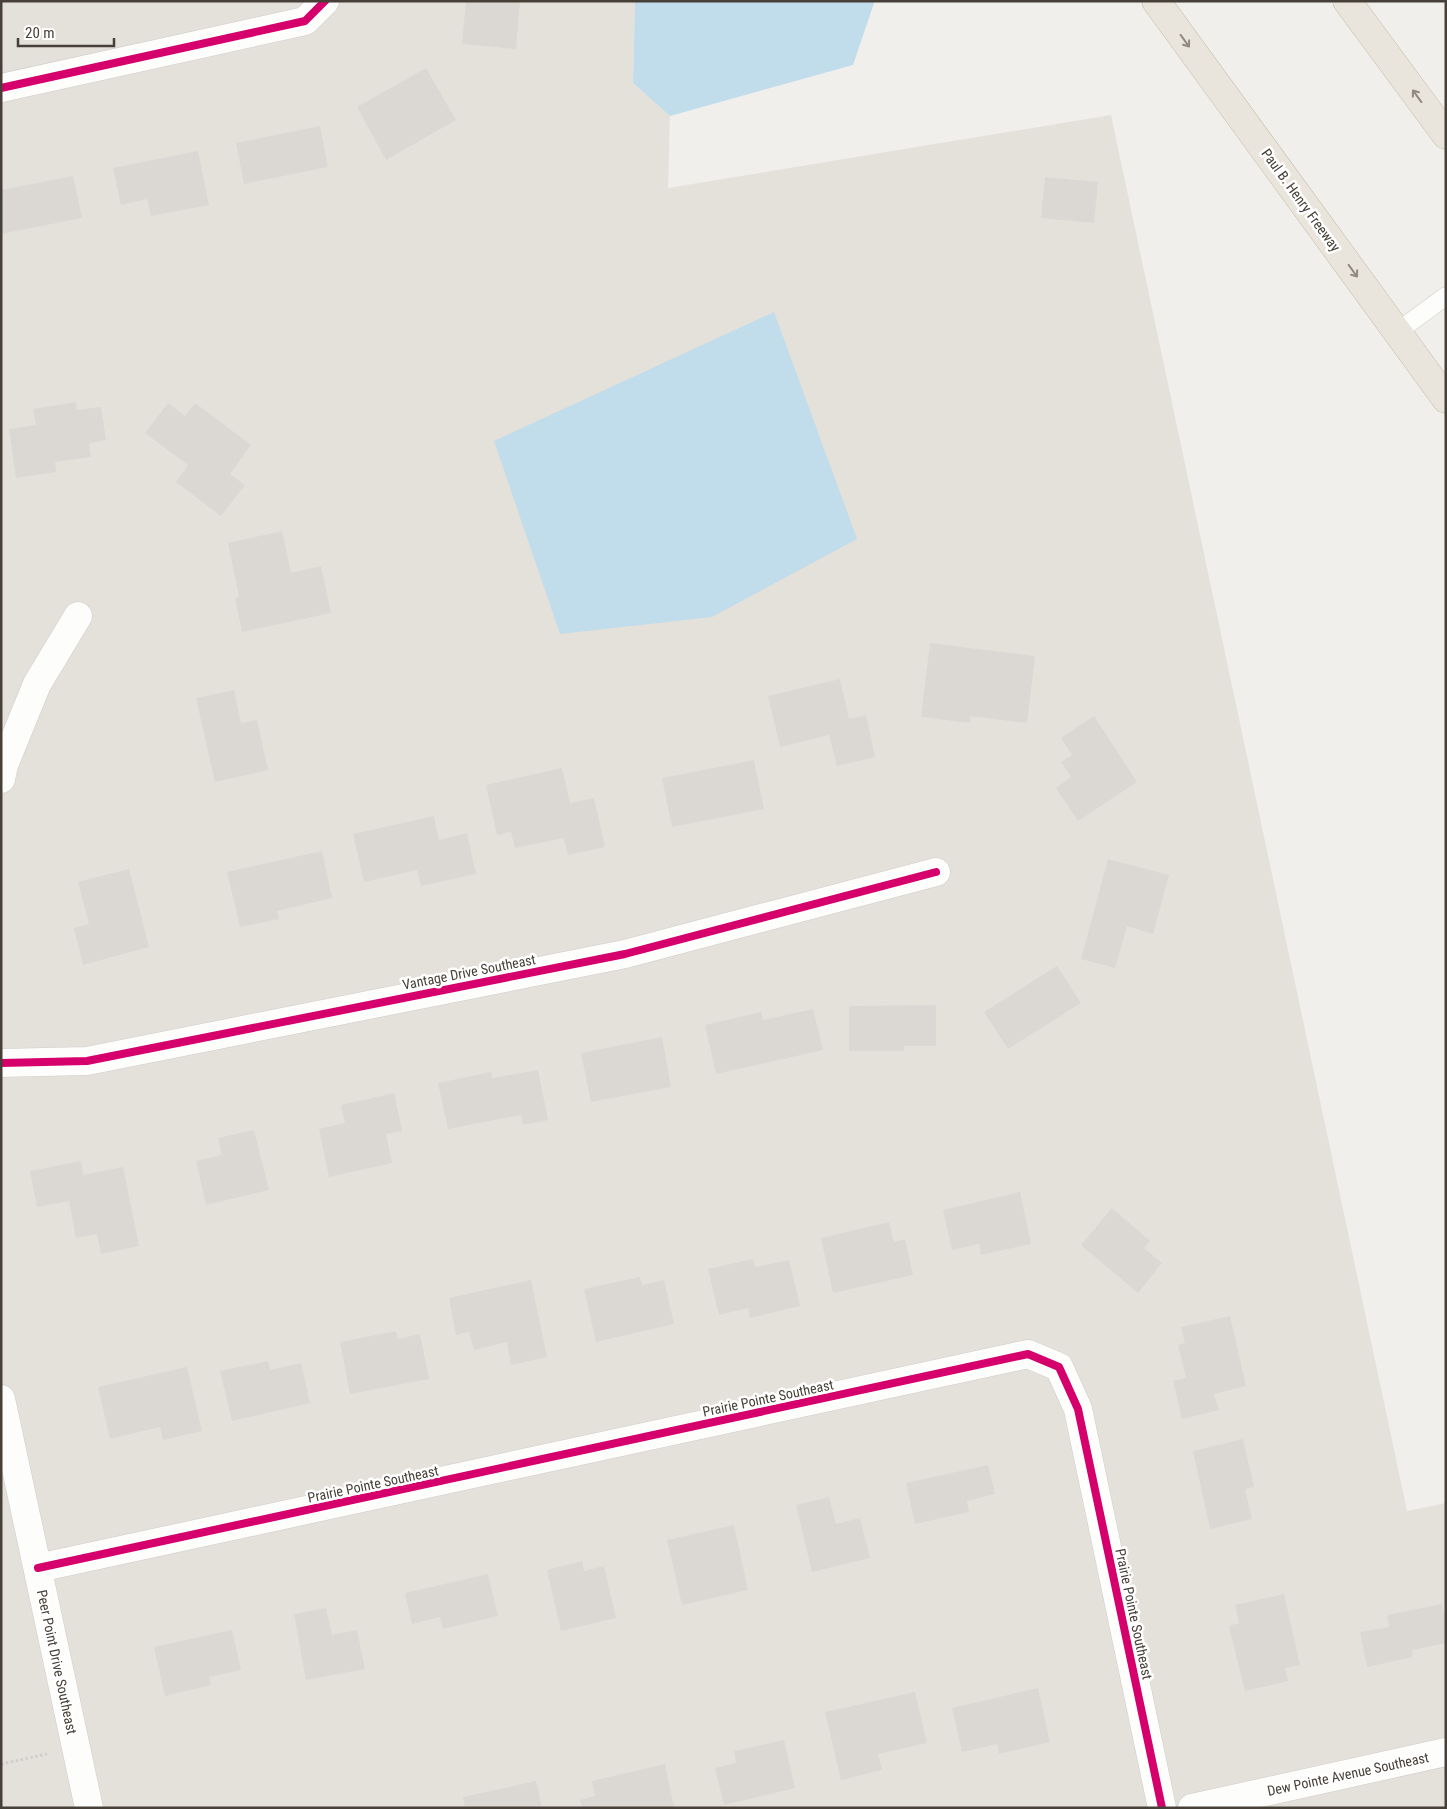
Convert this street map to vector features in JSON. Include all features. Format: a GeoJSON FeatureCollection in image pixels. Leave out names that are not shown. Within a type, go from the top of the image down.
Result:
{"type":"FeatureCollection","features":[{"type":"Feature","properties":{"kind":"highway","name":"Paul B. Henry Freeway"},"geometry":{"type":"LineString","coordinates":[[1156,1],[1446,399]]}},
{"type":"Feature","properties":{"kind":"highway"},"geometry":{"type":"LineString","coordinates":[[1347,1],[1446,135]]}},
{"type":"Feature","properties":{"kind":"street"},"geometry":{"type":"LineString","coordinates":[[1,88],[304,21],[325,1]]}},
{"type":"Feature","properties":{"kind":"street"},"geometry":{"type":"LineString","coordinates":[[1,779],[4,765],[36,684],[78,616]]}},
{"type":"Feature","properties":{"kind":"street","name":"Vantage Drive Southeast"},"geometry":{"type":"LineString","coordinates":[[1,1063],[87,1061],[625,954],[936,872]]}},
{"type":"Feature","properties":{"kind":"street","name":"Prairie Pointe Southeast"},"geometry":{"type":"LineString","coordinates":[[38,1568],[1028,1354],[1059,1367],[1078,1409],[1162,1808]]}},
{"type":"Feature","properties":{"kind":"street","name":"Peer Point Drive Southeast"},"geometry":{"type":"LineString","coordinates":[[1,1399],[89,1808]]}},
{"type":"Feature","properties":{"kind":"street","name":"Dew Pointe Avenue Southeast"},"geometry":{"type":"LineString","coordinates":[[1192,1808],[1446,1752]]}},
{"type":"Feature","properties":{"kind":"lane"},"geometry":{"type":"LineString","coordinates":[[1397,332],[1446,296]]}},
{"type":"Feature","properties":{"kind":"path"},"geometry":{"type":"LineString","coordinates":[[1,1764],[75,1749]]}},
{"type":"Feature","properties":{"kind":"shaded area"},"geometry":{"type":"Polygon","coordinates":[[[1,1],[635,1],[633,83],[670,116],[668,188],[1111,115],[1407,1511],[1446,1503],[1446,1808],[1,1808],[1,1]]]}},
{"type":"Feature","properties":{"kind":"water"},"geometry":{"type":"Polygon","coordinates":[[[635,1],[873,1],[874,3],[853,65],[670,116],[633,83],[635,1]]]}},
{"type":"Feature","properties":{"kind":"water"},"geometry":{"type":"Polygon","coordinates":[[[774,312],[857,539],[712,617],[560,634],[494,441],[774,312]]]}},
{"type":"Feature","properties":{"kind":"building"},"geometry":{"type":"Polygon","coordinates":[[[466,1],[520,1],[516,49],[462,44],[466,1]]]}},
{"type":"Feature","properties":{"kind":"building"},"geometry":{"type":"Polygon","coordinates":[[[426,68],[456,120],[386,160],[357,107],[426,68]]]}},
{"type":"Feature","properties":{"kind":"building"},"geometry":{"type":"Polygon","coordinates":[[[320,126],[328,167],[244,184],[236,143],[320,126]]]}},
{"type":"Feature","properties":{"kind":"building"},"geometry":{"type":"Polygon","coordinates":[[[198,151],[209,205],[151,216],[147,199],[121,205],[113,168],[198,151]]]}},
{"type":"Feature","properties":{"kind":"building"},"geometry":{"type":"Polygon","coordinates":[[[73,176],[82,218],[1,234],[1,190],[73,176]]]}},
{"type":"Feature","properties":{"kind":"building"},"geometry":{"type":"Polygon","coordinates":[[[1045,177],[1098,182],[1094,223],[1041,218],[1045,177]]]}},
{"type":"Feature","properties":{"kind":"building"},"geometry":{"type":"Polygon","coordinates":[[[76,402],[77,410],[101,407],[106,440],[89,443],[91,457],[55,462],[56,472],[16,478],[9,429],[36,425],[33,409],[76,402]]]}},
{"type":"Feature","properties":{"kind":"building"},"geometry":{"type":"Polygon","coordinates":[[[168,403],[185,416],[195,403],[251,445],[230,474],[245,485],[221,516],[176,482],[188,465],[145,433],[168,403]]]}},
{"type":"Feature","properties":{"kind":"building"},"geometry":{"type":"Polygon","coordinates":[[[282,531],[291,573],[321,566],[331,613],[242,632],[235,598],[239,597],[228,543],[282,531]]]}},
{"type":"Feature","properties":{"kind":"building"},"geometry":{"type":"Polygon","coordinates":[[[930,643],[1035,656],[1027,723],[970,716],[970,723],[921,717],[930,643]]]}},
{"type":"Feature","properties":{"kind":"building"},"geometry":{"type":"Polygon","coordinates":[[[840,679],[849,719],[866,715],[875,757],[837,766],[829,735],[780,747],[768,696],[840,679]]]}},
{"type":"Feature","properties":{"kind":"building"},"geometry":{"type":"Polygon","coordinates":[[[234,690],[241,723],[257,720],[268,770],[215,782],[196,698],[234,690]]]}},
{"type":"Feature","properties":{"kind":"building"},"geometry":{"type":"Polygon","coordinates":[[[1094,716],[1137,782],[1078,821],[1056,788],[1071,777],[1061,762],[1072,755],[1061,738],[1094,716]]]}},
{"type":"Feature","properties":{"kind":"building"},"geometry":{"type":"Polygon","coordinates":[[[754,760],[764,809],[672,827],[662,778],[754,760]]]}},
{"type":"Feature","properties":{"kind":"building"},"geometry":{"type":"Polygon","coordinates":[[[562,768],[570,803],[594,798],[605,847],[568,855],[564,838],[515,848],[511,832],[497,835],[486,785],[562,768]]]}},
{"type":"Feature","properties":{"kind":"building"},"geometry":{"type":"Polygon","coordinates":[[[434,816],[439,840],[467,833],[476,874],[421,886],[417,870],[364,882],[353,834],[434,816]]]}},
{"type":"Feature","properties":{"kind":"building"},"geometry":{"type":"Polygon","coordinates":[[[322,851],[332,898],[277,911],[279,919],[240,927],[227,872],[322,851]]]}},
{"type":"Feature","properties":{"kind":"building"},"geometry":{"type":"Polygon","coordinates":[[[1108,859],[1169,875],[1153,934],[1127,926],[1115,968],[1081,959],[1108,859]]]}},
{"type":"Feature","properties":{"kind":"building"},"geometry":{"type":"Polygon","coordinates":[[[129,869],[149,947],[83,965],[74,928],[89,924],[78,882],[129,869]]]}},
{"type":"Feature","properties":{"kind":"building"},"geometry":{"type":"Polygon","coordinates":[[[1057,966],[1081,1003],[1008,1049],[984,1012],[1057,966]]]}},
{"type":"Feature","properties":{"kind":"building"},"geometry":{"type":"Polygon","coordinates":[[[936,1005],[936,1046],[904,1046],[904,1051],[849,1051],[849,1006],[936,1005]]]}},
{"type":"Feature","properties":{"kind":"building"},"geometry":{"type":"Polygon","coordinates":[[[813,1009],[823,1050],[716,1074],[705,1025],[761,1012],[763,1020],[813,1009]]]}},
{"type":"Feature","properties":{"kind":"building"},"geometry":{"type":"Polygon","coordinates":[[[662,1037],[671,1087],[591,1102],[581,1053],[662,1037]]]}},
{"type":"Feature","properties":{"kind":"building"},"geometry":{"type":"Polygon","coordinates":[[[538,1070],[548,1120],[523,1125],[521,1115],[448,1129],[438,1083],[491,1072],[492,1078],[538,1070]]]}},
{"type":"Feature","properties":{"kind":"building"},"geometry":{"type":"Polygon","coordinates":[[[394,1093],[402,1131],[386,1134],[392,1163],[329,1177],[319,1129],[345,1123],[341,1105],[394,1093]]]}},
{"type":"Feature","properties":{"kind":"building"},"geometry":{"type":"Polygon","coordinates":[[[254,1130],[269,1190],[206,1205],[196,1161],[222,1155],[218,1138],[254,1130]]]}},
{"type":"Feature","properties":{"kind":"building"},"geometry":{"type":"Polygon","coordinates":[[[81,1161],[83,1175],[123,1167],[139,1246],[101,1254],[97,1234],[76,1238],[69,1201],[37,1207],[30,1171],[81,1161]]]}},
{"type":"Feature","properties":{"kind":"building"},"geometry":{"type":"Polygon","coordinates":[[[1020,1192],[1031,1244],[981,1255],[979,1244],[952,1250],[943,1210],[1020,1192]]]}},
{"type":"Feature","properties":{"kind":"building"},"geometry":{"type":"Polygon","coordinates":[[[1112,1208],[1150,1241],[1144,1248],[1162,1263],[1138,1293],[1081,1245],[1112,1208]]]}},
{"type":"Feature","properties":{"kind":"building"},"geometry":{"type":"Polygon","coordinates":[[[889,1222],[894,1242],[905,1239],[913,1275],[833,1293],[821,1238],[889,1222]]]}},
{"type":"Feature","properties":{"kind":"building"},"geometry":{"type":"Polygon","coordinates":[[[753,1259],[755,1267],[789,1260],[800,1306],[750,1318],[748,1308],[719,1315],[708,1269],[753,1259]]]}},
{"type":"Feature","properties":{"kind":"building"},"geometry":{"type":"Polygon","coordinates":[[[640,1277],[642,1285],[664,1280],[674,1324],[596,1342],[584,1289],[640,1277]]]}},
{"type":"Feature","properties":{"kind":"building"},"geometry":{"type":"Polygon","coordinates":[[[531,1280],[547,1357],[511,1365],[507,1342],[474,1350],[469,1332],[456,1335],[449,1298],[531,1280]]]}},
{"type":"Feature","properties":{"kind":"building"},"geometry":{"type":"Polygon","coordinates":[[[1230,1316],[1246,1386],[1214,1394],[1219,1410],[1182,1419],[1173,1381],[1186,1378],[1178,1345],[1185,1343],[1181,1327],[1230,1316]]]}},
{"type":"Feature","properties":{"kind":"building"},"geometry":{"type":"Polygon","coordinates":[[[396,1331],[398,1339],[420,1334],[429,1379],[350,1394],[340,1342],[396,1331]]]}},
{"type":"Feature","properties":{"kind":"building"},"geometry":{"type":"Polygon","coordinates":[[[268,1361],[270,1370],[301,1363],[310,1403],[232,1421],[220,1371],[268,1361]]]}},
{"type":"Feature","properties":{"kind":"building"},"geometry":{"type":"Polygon","coordinates":[[[187,1367],[202,1431],[163,1440],[160,1427],[110,1439],[98,1387],[187,1367]]]}},
{"type":"Feature","properties":{"kind":"building"},"geometry":{"type":"Polygon","coordinates":[[[1243,1439],[1254,1487],[1245,1489],[1252,1519],[1210,1529],[1193,1451],[1243,1439]]]}},
{"type":"Feature","properties":{"kind":"building"},"geometry":{"type":"Polygon","coordinates":[[[988,1465],[995,1494],[967,1501],[969,1512],[915,1524],[906,1483],[988,1465]]]}},
{"type":"Feature","properties":{"kind":"building"},"geometry":{"type":"Polygon","coordinates":[[[829,1497],[836,1524],[860,1518],[870,1558],[812,1572],[796,1505],[829,1497]]]}},
{"type":"Feature","properties":{"kind":"building"},"geometry":{"type":"Polygon","coordinates":[[[734,1525],[748,1590],[682,1605],[667,1540],[734,1525]]]}},
{"type":"Feature","properties":{"kind":"building"},"geometry":{"type":"Polygon","coordinates":[[[582,1561],[584,1571],[604,1566],[616,1618],[561,1631],[547,1570],[582,1561]]]}},
{"type":"Feature","properties":{"kind":"building"},"geometry":{"type":"Polygon","coordinates":[[[488,1574],[498,1616],[443,1629],[440,1617],[412,1624],[405,1593],[488,1574]]]}},
{"type":"Feature","properties":{"kind":"building"},"geometry":{"type":"Polygon","coordinates":[[[1284,1594],[1300,1665],[1285,1668],[1288,1681],[1245,1691],[1229,1626],[1239,1623],[1235,1605],[1284,1594]]]}},
{"type":"Feature","properties":{"kind":"building"},"geometry":{"type":"Polygon","coordinates":[[[1442,1604],[1446,1624],[1446,1643],[1412,1650],[1413,1657],[1367,1667],[1360,1632],[1389,1627],[1387,1615],[1442,1604]]]}},
{"type":"Feature","properties":{"kind":"building"},"geometry":{"type":"Polygon","coordinates":[[[326,1608],[332,1635],[357,1630],[365,1669],[306,1680],[294,1614],[326,1608]]]}},
{"type":"Feature","properties":{"kind":"building"},"geometry":{"type":"Polygon","coordinates":[[[232,1630],[241,1670],[209,1677],[211,1685],[165,1696],[154,1647],[232,1630]]]}},
{"type":"Feature","properties":{"kind":"building"},"geometry":{"type":"Polygon","coordinates":[[[1038,1688],[1050,1742],[999,1754],[997,1744],[962,1752],[952,1708],[1038,1688]]]}},
{"type":"Feature","properties":{"kind":"building"},"geometry":{"type":"Polygon","coordinates":[[[915,1692],[927,1743],[878,1754],[882,1770],[841,1780],[825,1712],[915,1692]]]}},
{"type":"Feature","properties":{"kind":"building"},"geometry":{"type":"Polygon","coordinates":[[[784,1740],[795,1788],[724,1805],[715,1768],[736,1763],[734,1751],[784,1740]]]}},
{"type":"Feature","properties":{"kind":"building"},"geometry":{"type":"Polygon","coordinates":[[[665,1764],[674,1808],[582,1808],[580,1800],[595,1796],[592,1781],[665,1764]]]}},
{"type":"Feature","properties":{"kind":"building"},"geometry":{"type":"Polygon","coordinates":[[[536,1781],[542,1808],[465,1808],[463,1797],[536,1781]]]}},
{"type":"Feature","properties":{"kind":"cycle path"},"geometry":{"type":"LineString","coordinates":[[1,88],[305,21],[325,1]]}},
{"type":"Feature","properties":{"kind":"cycle path"},"geometry":{"type":"LineString","coordinates":[[1,1063],[87,1061],[625,954],[936,872]]}},
{"type":"Feature","properties":{"kind":"cycle path"},"geometry":{"type":"LineString","coordinates":[[38,1568],[1028,1354],[1059,1367],[1078,1409],[1162,1808]]}}]}
